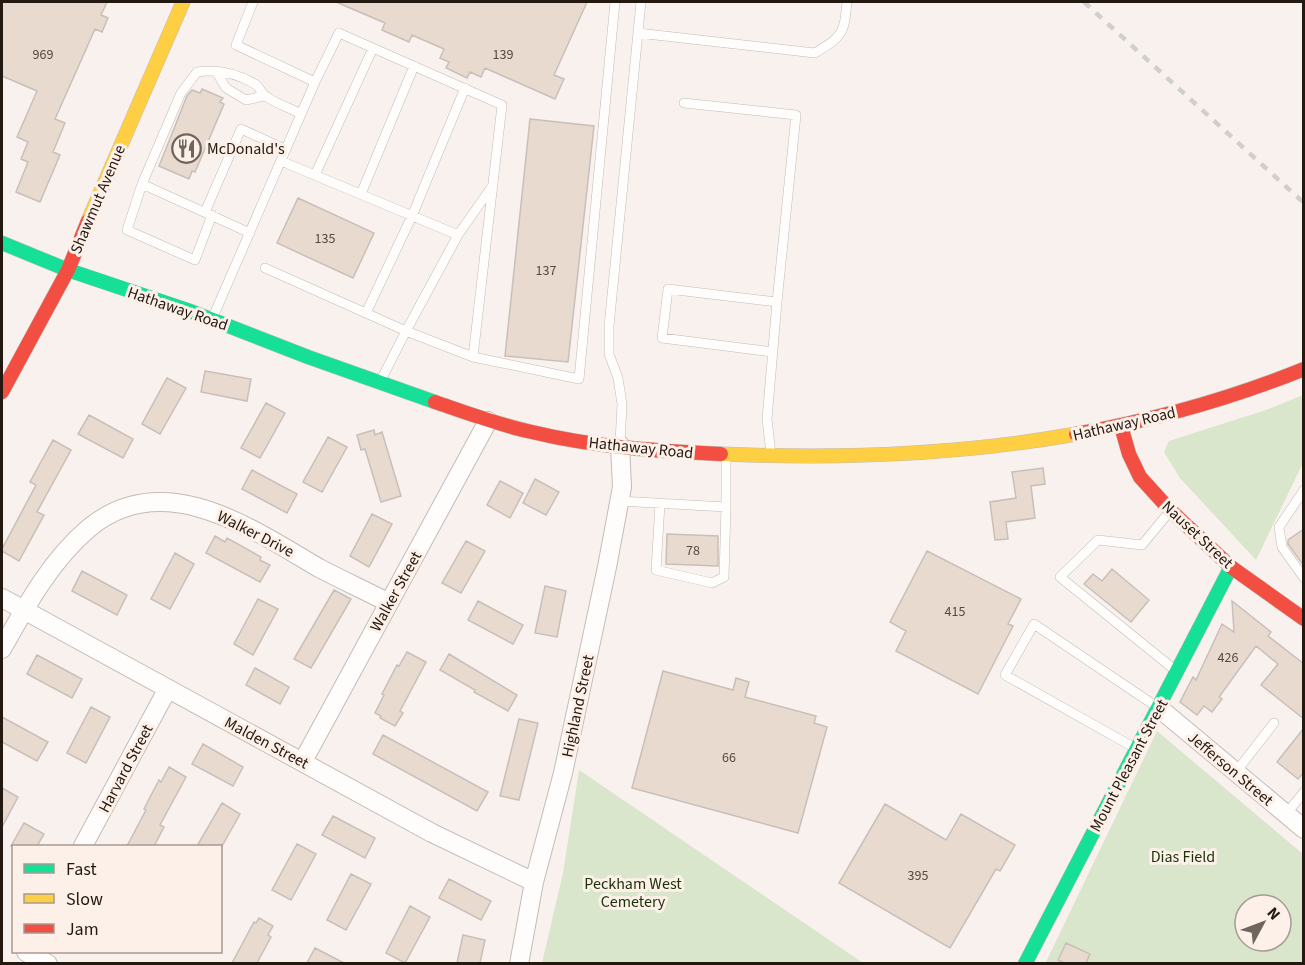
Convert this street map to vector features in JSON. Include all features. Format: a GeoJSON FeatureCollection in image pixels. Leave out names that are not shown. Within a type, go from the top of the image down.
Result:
{"type":"FeatureCollection","features":[{"type":"Feature","properties":{"kind":"main road","name":"Shawmut Avenue"},"geometry":{"type":"LineString","coordinates":[[3,388],[68,270],[105,178],[183,2]]}},
{"type":"Feature","properties":{"kind":"main road","name":"Hathaway Road"},"geometry":{"type":"LineString","coordinates":[[2,243],[68,270],[212,319],[488,421],[534,433],[665,451],[771,456],[881,455],[1033,442],[1121,426],[1241,393],[1304,369]]}},
{"type":"Feature","properties":{"kind":"main road","name":"Nauset Street"},"geometry":{"type":"LineString","coordinates":[[1121,426],[1129,454],[1140,477],[1170,510],[1231,567],[1304,619]]}},
{"type":"Feature","properties":{"kind":"main road","name":"Mount Pleasant Street"},"geometry":{"type":"LineString","coordinates":[[1025,963],[1231,567]]}},
{"type":"Feature","properties":{"kind":"street","name":"Walker Street"},"geometry":{"type":"LineString","coordinates":[[303,761],[488,421]]}},
{"type":"Feature","properties":{"kind":"street","name":"Highland Street"},"geometry":{"type":"LineString","coordinates":[[519,963],[534,882],[570,738],[608,567],[622,487],[620,445]]}},
{"type":"Feature","properties":{"kind":"street","name":"Walker Drive"},"geometry":{"type":"LineString","coordinates":[[2,649],[52,567],[68,548],[91,526],[120,510],[154,502],[188,504],[222,514],[389,603]]}},
{"type":"Feature","properties":{"kind":"street","name":"Malden Street"},"geometry":{"type":"LineString","coordinates":[[2,598],[432,833],[534,882]]}},
{"type":"Feature","properties":{"kind":"street","name":"Harvard Street"},"geometry":{"type":"LineString","coordinates":[[84,845],[167,690]]}},
{"type":"Feature","properties":{"kind":"street","name":"Jefferson Street"},"geometry":{"type":"LineString","coordinates":[[1159,708],[1304,829]]}},
{"type":"Feature","properties":{"kind":"street"},"geometry":{"type":"LineString","coordinates":[[28,953],[48,963]]}},
{"type":"Feature","properties":{"kind":"lane"},"geometry":{"type":"LineString","coordinates":[[253,2],[236,45],[315,82]]}},
{"type":"Feature","properties":{"kind":"lane"},"geometry":{"type":"LineString","coordinates":[[265,268],[406,331],[472,357],[579,379],[615,2]]}},
{"type":"Feature","properties":{"kind":"lane"},"geometry":{"type":"LineString","coordinates":[[620,445],[622,404],[618,378],[609,354],[609,326],[641,2]]}},
{"type":"Feature","properties":{"kind":"lane"},"geometry":{"type":"LineString","coordinates":[[638,33],[814,53],[837,39],[845,26],[847,2]]}},
{"type":"Feature","properties":{"kind":"lane"},"geometry":{"type":"LineString","coordinates":[[212,319],[285,149],[339,33],[502,105],[472,357]]}},
{"type":"Feature","properties":{"kind":"lane"},"geometry":{"type":"LineString","coordinates":[[315,175],[373,48]]}},
{"type":"Feature","properties":{"kind":"lane"},"geometry":{"type":"LineString","coordinates":[[361,194],[414,66]]}},
{"type":"Feature","properties":{"kind":"lane"},"geometry":{"type":"LineString","coordinates":[[264,96],[246,100],[225,88],[217,73],[210,70],[197,72],[181,93],[142,183],[127,230],[195,260],[209,214],[241,129],[285,149]]}},
{"type":"Feature","properties":{"kind":"lane"},"geometry":{"type":"LineString","coordinates":[[217,73],[224,71],[257,85],[264,96],[301,114]]}},
{"type":"Feature","properties":{"kind":"lane"},"geometry":{"type":"LineString","coordinates":[[366,313],[412,216],[465,88]]}},
{"type":"Feature","properties":{"kind":"lane"},"geometry":{"type":"LineString","coordinates":[[684,104],[796,115],[767,419],[771,456]]}},
{"type":"Feature","properties":{"kind":"lane"},"geometry":{"type":"LineString","coordinates":[[281,162],[458,235]]}},
{"type":"Feature","properties":{"kind":"lane"},"geometry":{"type":"LineString","coordinates":[[142,183],[250,233]]}},
{"type":"Feature","properties":{"kind":"lane"},"geometry":{"type":"LineString","coordinates":[[380,382],[458,235],[493,185]]}},
{"type":"Feature","properties":{"kind":"lane"},"geometry":{"type":"LineString","coordinates":[[772,352],[662,338],[668,290],[777,302]]}},
{"type":"Feature","properties":{"kind":"lane"},"geometry":{"type":"LineString","coordinates":[[660,504],[656,570],[712,583],[724,577],[726,455]]}},
{"type":"Feature","properties":{"kind":"lane"},"geometry":{"type":"LineString","coordinates":[[1302,495],[1278,527],[1282,548],[1304,579]]}},
{"type":"Feature","properties":{"kind":"lane"},"geometry":{"type":"LineString","coordinates":[[619,501],[726,507]]}},
{"type":"Feature","properties":{"kind":"lane"},"geometry":{"type":"LineString","coordinates":[[1170,510],[1142,545],[1098,540],[1060,577],[1177,671]]}},
{"type":"Feature","properties":{"kind":"lane"},"geometry":{"type":"LineString","coordinates":[[1136,749],[1005,675],[1034,624],[1159,708]]}},
{"type":"Feature","properties":{"kind":"lane"},"geometry":{"type":"LineString","coordinates":[[1236,772],[1274,723]]}},
{"type":"Feature","properties":{"kind":"lane"},"geometry":{"type":"LineString","coordinates":[[1286,814],[1304,792]]}},
{"type":"Feature","properties":{"kind":"green space"},"geometry":{"type":"Polygon","coordinates":[[[1303,395],[1303,463],[1256,560],[1180,478],[1164,452],[1169,441],[1266,410],[1303,395]]]}},
{"type":"Feature","properties":{"kind":"green space","name":"Dias Field"},"geometry":{"type":"Polygon","coordinates":[[[1157,731],[1303,854],[1303,963],[1045,964],[1157,731]]]}},
{"type":"Feature","properties":{"kind":"green space","name":"Peckham West Cemetery"},"geometry":{"type":"Polygon","coordinates":[[[579,770],[863,963],[542,963],[563,873],[579,770]]]}},
{"type":"Feature","properties":{"kind":"building"},"geometry":{"type":"Polygon","coordinates":[[[2,2],[107,2],[101,15],[108,18],[102,32],[95,29],[55,119],[65,123],[53,152],[60,155],[40,202],[16,192],[28,162],[21,159],[28,142],[17,137],[37,91],[2,76],[2,2]]]}},
{"type":"Feature","properties":{"kind":"building"},"geometry":{"type":"Polygon","coordinates":[[[336,2],[587,2],[554,75],[564,79],[555,99],[485,68],[481,77],[470,72],[467,78],[446,68],[449,62],[440,58],[444,49],[412,35],[409,42],[382,30],[385,23],[336,2]]]}},
{"type":"Feature","properties":{"kind":"building"},"geometry":{"type":"Polygon","coordinates":[[[202,89],[223,98],[220,102],[224,104],[195,172],[192,171],[189,179],[159,166],[187,96],[192,90],[200,93],[202,89]]]}},
{"type":"Feature","properties":{"kind":"building"},"geometry":{"type":"Polygon","coordinates":[[[530,119],[594,126],[568,362],[505,356],[530,119]]]}},
{"type":"Feature","properties":{"kind":"building"},"geometry":{"type":"Polygon","coordinates":[[[298,198],[374,233],[353,278],[277,243],[298,198]]]}},
{"type":"Feature","properties":{"kind":"building"},"geometry":{"type":"Polygon","coordinates":[[[205,371],[251,379],[247,401],[201,392],[205,371]]]}},
{"type":"Feature","properties":{"kind":"building"},"geometry":{"type":"Polygon","coordinates":[[[167,378],[186,388],[160,434],[142,424],[167,378]]]}},
{"type":"Feature","properties":{"kind":"building"},"geometry":{"type":"Polygon","coordinates":[[[266,403],[285,413],[260,458],[241,448],[266,403]]]}},
{"type":"Feature","properties":{"kind":"building"},"geometry":{"type":"Polygon","coordinates":[[[89,415],[133,439],[123,458],[78,434],[89,415]]]}},
{"type":"Feature","properties":{"kind":"building"},"geometry":{"type":"Polygon","coordinates":[[[374,430],[375,435],[382,432],[401,496],[381,502],[365,449],[361,450],[357,435],[374,430]]]}},
{"type":"Feature","properties":{"kind":"building"},"geometry":{"type":"Polygon","coordinates":[[[328,437],[347,447],[322,492],[303,482],[328,437]]]}},
{"type":"Feature","properties":{"kind":"building"},"geometry":{"type":"Polygon","coordinates":[[[53,440],[71,450],[37,512],[44,515],[19,561],[2,549],[36,485],[30,482],[53,440]]]}},
{"type":"Feature","properties":{"kind":"building"},"geometry":{"type":"Polygon","coordinates":[[[1043,468],[1045,484],[1031,486],[1035,518],[1006,522],[1008,539],[995,540],[990,502],[1016,498],[1012,472],[1043,468]]]}},
{"type":"Feature","properties":{"kind":"building"},"geometry":{"type":"Polygon","coordinates":[[[252,470],[297,494],[287,513],[242,489],[252,470]]]}},
{"type":"Feature","properties":{"kind":"building"},"geometry":{"type":"Polygon","coordinates":[[[535,479],[559,492],[546,515],[523,503],[535,479]]]}},
{"type":"Feature","properties":{"kind":"building"},"geometry":{"type":"Polygon","coordinates":[[[500,481],[523,493],[510,518],[487,505],[500,481]]]}},
{"type":"Feature","properties":{"kind":"building"},"geometry":{"type":"Polygon","coordinates":[[[372,514],[392,524],[369,567],[350,556],[372,514]]]}},
{"type":"Feature","properties":{"kind":"building"},"geometry":{"type":"Polygon","coordinates":[[[1304,529],[1304,566],[1288,544],[1288,540],[1304,529]]]}},
{"type":"Feature","properties":{"kind":"building"},"geometry":{"type":"Polygon","coordinates":[[[667,534],[718,536],[718,566],[666,564],[667,534]]]}},
{"type":"Feature","properties":{"kind":"building"},"geometry":{"type":"Polygon","coordinates":[[[215,536],[225,542],[227,538],[261,557],[260,560],[270,565],[260,582],[206,553],[215,536]]]}},
{"type":"Feature","properties":{"kind":"building"},"geometry":{"type":"Polygon","coordinates":[[[466,541],[485,551],[461,593],[442,583],[466,541]]]}},
{"type":"Feature","properties":{"kind":"building"},"geometry":{"type":"Polygon","coordinates":[[[927,551],[1021,599],[1008,624],[1013,626],[978,694],[896,651],[906,631],[890,622],[927,551]]]}},
{"type":"Feature","properties":{"kind":"building"},"geometry":{"type":"Polygon","coordinates":[[[175,553],[194,564],[170,609],[151,599],[175,553]]]}},
{"type":"Feature","properties":{"kind":"building"},"geometry":{"type":"Polygon","coordinates":[[[1112,569],[1149,600],[1131,622],[1084,584],[1093,574],[1102,581],[1112,569]]]}},
{"type":"Feature","properties":{"kind":"building"},"geometry":{"type":"Polygon","coordinates":[[[82,571],[127,595],[117,615],[72,591],[82,571]]]}},
{"type":"Feature","properties":{"kind":"building"},"geometry":{"type":"Polygon","coordinates":[[[545,586],[566,591],[557,637],[535,633],[545,586]]]}},
{"type":"Feature","properties":{"kind":"building"},"geometry":{"type":"Polygon","coordinates":[[[334,590],[351,599],[311,668],[294,659],[334,590]]]}},
{"type":"Feature","properties":{"kind":"building"},"geometry":{"type":"Polygon","coordinates":[[[258,599],[278,609],[253,655],[234,644],[258,599]]]}},
{"type":"Feature","properties":{"kind":"building"},"geometry":{"type":"Polygon","coordinates":[[[478,601],[523,625],[513,644],[468,620],[478,601]]]}},
{"type":"Feature","properties":{"kind":"building"},"geometry":{"type":"Polygon","coordinates":[[[1232,601],[1271,632],[1268,636],[1304,664],[1304,719],[1261,685],[1278,664],[1256,646],[1219,697],[1222,699],[1212,712],[1204,706],[1197,715],[1180,702],[1193,677],[1196,680],[1222,624],[1234,632],[1232,601]]]}},
{"type":"Feature","properties":{"kind":"building"},"geometry":{"type":"Polygon","coordinates":[[[407,652],[426,662],[400,711],[403,713],[395,726],[375,713],[397,665],[399,666],[407,652]]]}},
{"type":"Feature","properties":{"kind":"building"},"geometry":{"type":"Polygon","coordinates":[[[449,654],[517,695],[508,711],[440,670],[449,654]]]}},
{"type":"Feature","properties":{"kind":"building"},"geometry":{"type":"Polygon","coordinates":[[[37,655],[82,679],[72,698],[27,674],[37,655]]]}},
{"type":"Feature","properties":{"kind":"building"},"geometry":{"type":"Polygon","coordinates":[[[255,668],[289,687],[280,704],[246,685],[255,668]]]}},
{"type":"Feature","properties":{"kind":"building"},"geometry":{"type":"Polygon","coordinates":[[[663,671],[733,690],[736,678],[749,682],[745,697],[816,716],[814,723],[827,727],[798,833],[632,788],[663,671]]]}},
{"type":"Feature","properties":{"kind":"building"},"geometry":{"type":"Polygon","coordinates":[[[91,707],[110,717],[86,763],[67,753],[91,707]]]}},
{"type":"Feature","properties":{"kind":"building"},"geometry":{"type":"Polygon","coordinates":[[[2,717],[48,742],[37,761],[2,742],[2,717]]]}},
{"type":"Feature","properties":{"kind":"building"},"geometry":{"type":"Polygon","coordinates":[[[519,719],[538,723],[519,800],[500,796],[519,719]]]}},
{"type":"Feature","properties":{"kind":"building"},"geometry":{"type":"Polygon","coordinates":[[[1304,728],[1304,772],[1298,779],[1277,762],[1304,728]]]}},
{"type":"Feature","properties":{"kind":"building"},"geometry":{"type":"Polygon","coordinates":[[[383,735],[488,792],[477,811],[373,754],[383,735]]]}},
{"type":"Feature","properties":{"kind":"building"},"geometry":{"type":"Polygon","coordinates":[[[203,744],[243,767],[233,786],[192,764],[203,744]]]}},
{"type":"Feature","properties":{"kind":"building"},"geometry":{"type":"Polygon","coordinates":[[[169,767],[186,777],[160,825],[164,827],[155,845],[128,845],[159,780],[161,782],[169,767]]]}},
{"type":"Feature","properties":{"kind":"building"},"geometry":{"type":"Polygon","coordinates":[[[2,788],[18,797],[2,827],[2,788]]]}},
{"type":"Feature","properties":{"kind":"building"},"geometry":{"type":"Polygon","coordinates":[[[222,803],[240,814],[222,846],[198,845],[222,803]]]}},
{"type":"Feature","properties":{"kind":"building"},"geometry":{"type":"Polygon","coordinates":[[[885,804],[946,840],[961,814],[1015,845],[1000,871],[996,869],[950,948],[839,883],[885,804]]]}},
{"type":"Feature","properties":{"kind":"building"},"geometry":{"type":"Polygon","coordinates":[[[333,816],[375,838],[365,858],[322,835],[333,816]]]}},
{"type":"Feature","properties":{"kind":"building"},"geometry":{"type":"Polygon","coordinates":[[[24,823],[44,834],[38,845],[11,846],[24,823]]]}},
{"type":"Feature","properties":{"kind":"building"},"geometry":{"type":"Polygon","coordinates":[[[297,844],[316,854],[291,900],[272,890],[297,844]]]}},
{"type":"Feature","properties":{"kind":"building"},"geometry":{"type":"Polygon","coordinates":[[[351,874],[371,884],[346,930],[327,920],[351,874]]]}},
{"type":"Feature","properties":{"kind":"building"},"geometry":{"type":"Polygon","coordinates":[[[449,879],[491,901],[481,920],[439,898],[449,879]]]}},
{"type":"Feature","properties":{"kind":"building"},"geometry":{"type":"Polygon","coordinates":[[[410,906],[430,917],[405,963],[386,953],[410,906]]]}},
{"type":"Feature","properties":{"kind":"building"},"geometry":{"type":"Polygon","coordinates":[[[259,918],[273,926],[268,935],[271,937],[257,963],[232,963],[254,922],[256,923],[259,918]]]}},
{"type":"Feature","properties":{"kind":"building"},"geometry":{"type":"Polygon","coordinates":[[[463,935],[485,940],[480,963],[457,963],[463,935]]]}},
{"type":"Feature","properties":{"kind":"building"},"geometry":{"type":"Polygon","coordinates":[[[1066,943],[1090,954],[1086,963],[1065,963],[1058,960],[1066,943]]]}},
{"type":"Feature","properties":{"kind":"building"},"geometry":{"type":"Polygon","coordinates":[[[315,948],[344,963],[307,963],[315,948]]]}},
{"type":"Feature","properties":{"kind":"railway"},"geometry":{"type":"LineString","coordinates":[[1084,2],[1304,203]]}},
{"type":"Feature","properties":{"kind":"traffic: fast"},"geometry":{"type":"LineString","coordinates":[[2,243],[68,270],[190,311],[308,357],[435,402]]}},
{"type":"Feature","properties":{"kind":"traffic: fast"},"geometry":{"type":"LineString","coordinates":[[1025,964],[1231,567]]}},
{"type":"Feature","properties":{"kind":"traffic: slow"},"geometry":{"type":"LineString","coordinates":[[88,221],[183,2]]}},
{"type":"Feature","properties":{"kind":"traffic: slow"},"geometry":{"type":"LineString","coordinates":[[721,454],[810,456],[899,454],[988,447],[1076,434]]}},
{"type":"Feature","properties":{"kind":"traffic: jam"},"geometry":{"type":"LineString","coordinates":[[2,392],[68,270],[88,221]]}},
{"type":"Feature","properties":{"kind":"traffic: jam"},"geometry":{"type":"LineString","coordinates":[[1076,434],[1192,407],[1248,390],[1304,369]]}},
{"type":"Feature","properties":{"kind":"traffic: jam"},"geometry":{"type":"LineString","coordinates":[[435,402],[507,426],[555,437],[626,448],[721,454]]}},
{"type":"Feature","properties":{"kind":"traffic: jam"},"geometry":{"type":"LineString","coordinates":[[1121,426],[1129,454],[1140,477],[1170,510],[1231,567],[1304,619]]}},
{"type":"Feature","properties":{"kind":"place","name":"McDonald's"},"geometry":{"type":"Point","coordinates":[186,148]}}]}
